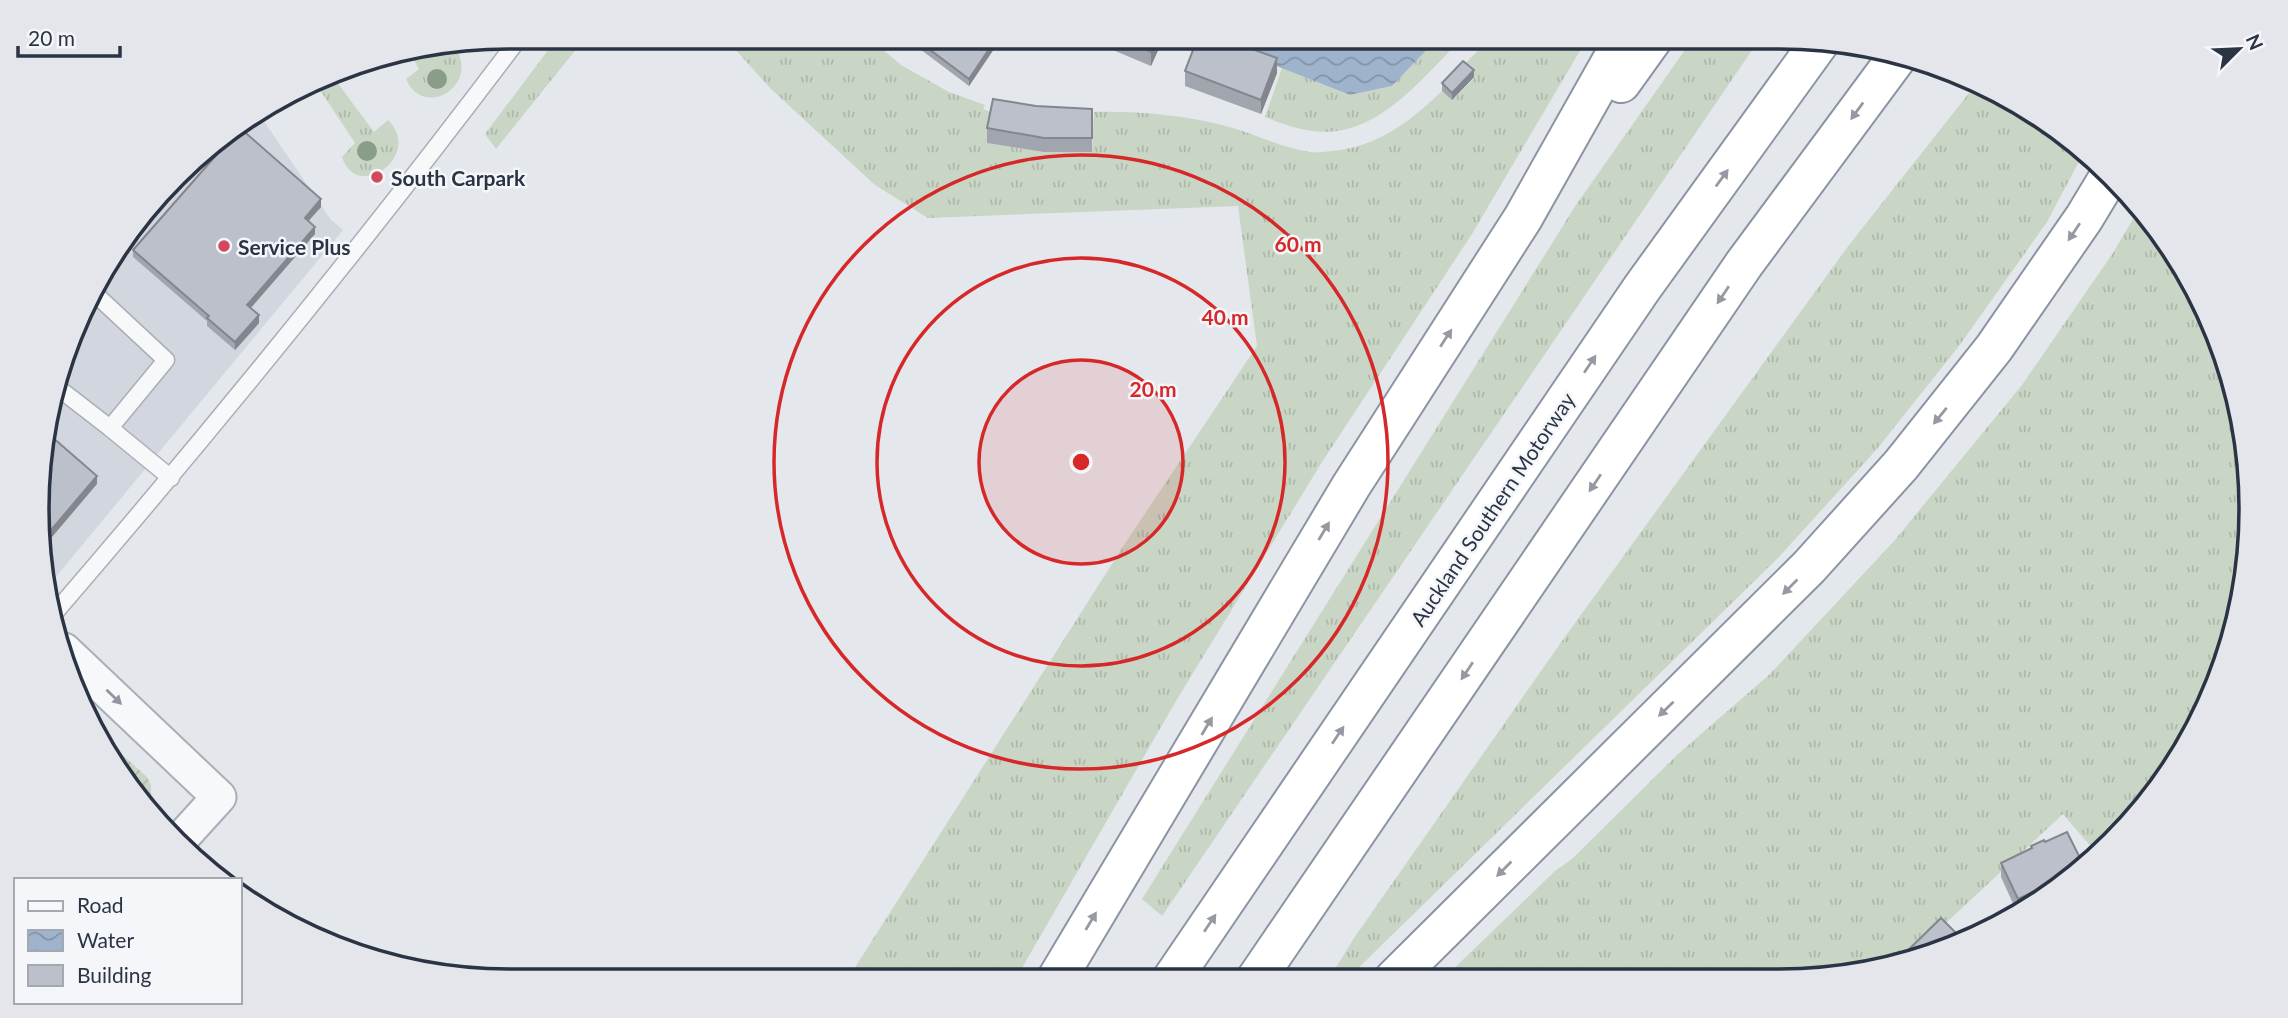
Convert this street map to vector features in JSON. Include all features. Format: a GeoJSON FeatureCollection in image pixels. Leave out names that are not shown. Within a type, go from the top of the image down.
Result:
{"type":"FeatureCollection","features":[{"type":"Feature","properties":{"kind":"highway"},"geometry":{"type":"LineString","coordinates":[[1523,218],[1618,49]]}},
{"type":"Feature","properties":{"kind":"highway"},"geometry":{"type":"LineString","coordinates":[[1063,969],[1351,486],[1523,218],[1645,49]]}},
{"type":"Feature","properties":{"kind":"highway","name":"Auckland Southern Motorway"},"geometry":{"type":"LineString","coordinates":[[1179,969],[1642,288],[1814,50]]}},
{"type":"Feature","properties":{"kind":"highway"},"geometry":{"type":"LineString","coordinates":[[1263,969],[1744,264],[1892,64]]}},
{"type":"Feature","properties":{"kind":"highway"},"geometry":{"type":"LineString","coordinates":[[1404,969],[1809,568],[1901,465],[1994,348],[2104,184]]}},
{"type":"Feature","properties":{"kind":"street"},"geometry":{"type":"LineString","coordinates":[[74,659],[219,797],[185,835]]}},
{"type":"Feature","properties":{"kind":"lane"},"geometry":{"type":"LineString","coordinates":[[60,607],[171,478],[372,231],[511,49]]}},
{"type":"Feature","properties":{"kind":"lane"},"geometry":{"type":"LineString","coordinates":[[100,299],[166,360],[110,428]]}},
{"type":"Feature","properties":{"kind":"lane"},"geometry":{"type":"LineString","coordinates":[[64,393],[171,478]]}},
{"type":"Feature","properties":{"kind":"shaded area"},"geometry":{"type":"Polygon","coordinates":[[[263,121],[331,220],[343,230],[55,578],[50,539],[50,479],[58,419],[73,361],[96,306],[111,279],[144,229],[163,206],[206,163],[263,121]]]}},
{"type":"Feature","properties":{"kind":"green space"},"geometry":{"type":"Polygon","coordinates":[[[549,49],[576,49],[496,149],[485,134],[549,49]]]}},
{"type":"Feature","properties":{"kind":"green space"},"geometry":{"type":"Polygon","coordinates":[[[735,49],[882,49],[901,65],[949,92],[985,105],[983,109],[993,113],[988,143],[1040,150],[1092,152],[1094,112],[1126,112],[1175,116],[1206,122],[1233,128],[1288,147],[1315,152],[1347,149],[1378,139],[1418,113],[1442,91],[1453,100],[1475,77],[1464,65],[1479,49],[1581,49],[1472,234],[1322,462],[1176,701],[1021,969],[854,969],[1126,542],[1257,346],[1238,206],[928,218],[875,185],[771,89],[735,49]]]}},
{"type":"Feature","properties":{"kind":"green space"},"geometry":{"type":"Polygon","coordinates":[[[1427,49],[1452,49],[1391,107],[1352,128],[1330,132],[1302,129],[1265,117],[1282,68],[1350,95],[1392,86],[1427,49]]]}},
{"type":"Feature","properties":{"kind":"green space"},"geometry":{"type":"Polygon","coordinates":[[[1686,49],[1753,49],[1162,916],[1142,899],[1576,205],[1686,49]]]}},
{"type":"Feature","properties":{"kind":"green space"},"geometry":{"type":"Polygon","coordinates":[[[457,52],[461,60],[461,73],[456,84],[436,97],[425,97],[414,91],[406,79],[419,69],[414,59],[457,52]]]}},
{"type":"Feature","properties":{"kind":"green space"},"geometry":{"type":"Polygon","coordinates":[[[337,82],[374,132],[388,120],[397,134],[398,147],[393,159],[384,169],[373,175],[361,176],[350,170],[342,157],[355,143],[320,90],[337,82]]]}},
{"type":"Feature","properties":{"kind":"green space"},"geometry":{"type":"Polygon","coordinates":[[[1971,91],[2035,127],[2079,161],[2047,222],[1959,346],[1877,449],[1778,558],[1357,969],[1335,969],[1562,641],[1849,245],[1971,91]]]}},
{"type":"Feature","properties":{"kind":"green space"},"geometry":{"type":"Polygon","coordinates":[[[2134,217],[2161,253],[2192,306],[2215,361],[2230,419],[2239,509],[2235,569],[2215,657],[2192,712],[2177,739],[2144,789],[2125,812],[2091,847],[2063,814],[1920,947],[1869,960],[1779,969],[1453,969],[1555,871],[1572,859],[1677,755],[1770,674],[1894,541],[2022,385],[2113,253],[2134,217]]]}},
{"type":"Feature","properties":{"kind":"green space"},"geometry":{"type":"Polygon","coordinates":[[[119,751],[147,777],[151,785],[151,795],[119,751]]]}},
{"type":"Feature","properties":{"kind":"water"},"geometry":{"type":"Polygon","coordinates":[[[1233,49],[1427,49],[1392,86],[1350,95],[1233,49]]]}},
{"type":"Feature","properties":{"kind":"building"},"geometry":{"type":"Polygon","coordinates":[[[929,49],[989,49],[969,79],[929,49]]]}},
{"type":"Feature","properties":{"kind":"building"},"geometry":{"type":"Polygon","coordinates":[[[1193,49],[1252,49],[1277,58],[1261,100],[1185,71],[1193,49]]]}},
{"type":"Feature","properties":{"kind":"building"},"geometry":{"type":"Polygon","coordinates":[[[1463,61],[1474,70],[1452,93],[1442,83],[1463,61]]]}},
{"type":"Feature","properties":{"kind":"building"},"geometry":{"type":"Polygon","coordinates":[[[993,99],[1036,106],[1092,109],[1092,138],[1044,138],[987,128],[993,99]]]}},
{"type":"Feature","properties":{"kind":"building","name":"Service Plus"},"geometry":{"type":"Polygon","coordinates":[[[245,133],[321,199],[305,218],[315,227],[247,305],[259,315],[235,342],[133,250],[218,153],[245,133]]]}},
{"type":"Feature","properties":{"kind":"building"},"geometry":{"type":"Polygon","coordinates":[[[55,439],[97,476],[50,532],[50,479],[55,439]]]}},
{"type":"Feature","properties":{"kind":"building"},"geometry":{"type":"Polygon","coordinates":[[[2067,832],[2080,857],[2035,891],[2018,899],[2001,863],[2032,848],[2031,846],[2044,840],[2045,842],[2067,832]]]}},
{"type":"Feature","properties":{"kind":"building"},"geometry":{"type":"Polygon","coordinates":[[[1941,918],[1956,933],[1927,945],[1908,950],[1941,918]]]}},
{"type":"Feature","properties":{"kind":"place","name":"South Carpark"},"geometry":{"type":"Point","coordinates":[377,177]}},
{"type":"Feature","properties":{"kind":"place","name":"Service Plus"},"geometry":{"type":"Point","coordinates":[224,246]}}]}
